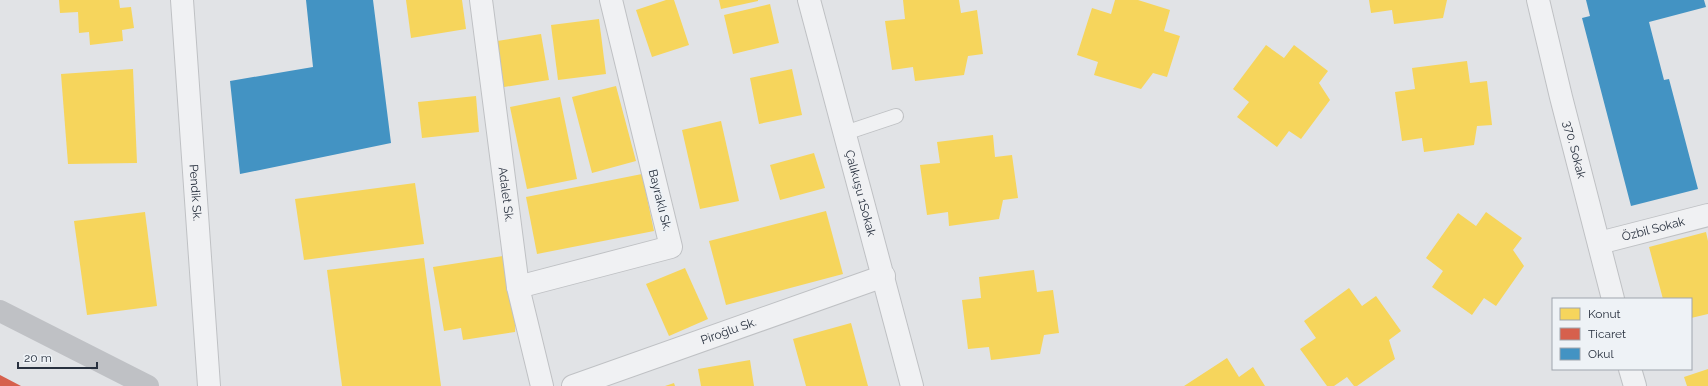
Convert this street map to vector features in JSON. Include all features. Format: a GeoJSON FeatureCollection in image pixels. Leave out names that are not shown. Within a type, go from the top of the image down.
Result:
{"type":"FeatureCollection","features":[{"type":"Feature","properties":{"kind":"main road"},"geometry":{"type":"LineString","coordinates":[[0,311],[148,386]]}},
{"type":"Feature","properties":{"kind":"street","name":"Pendik Sk."},"geometry":{"type":"LineString","coordinates":[[182,0],[209,386]]}},
{"type":"Feature","properties":{"kind":"street","name":"Adalet Sk."},"geometry":{"type":"LineString","coordinates":[[481,0],[518,287],[542,386]]}},
{"type":"Feature","properties":{"kind":"street","name":"Bayraklı Sk."},"geometry":{"type":"LineString","coordinates":[[518,287],[671,247],[611,0]]}},
{"type":"Feature","properties":{"kind":"street","name":"Çalıkuşu 1Sokak"},"geometry":{"type":"LineString","coordinates":[[809,0],[884,276],[912,386]]}},
{"type":"Feature","properties":{"kind":"street","name":"370. Sokak"},"geometry":{"type":"LineString","coordinates":[[1538,0],[1560,97],[1613,298]]}},
{"type":"Feature","properties":{"kind":"street","name":"Özbil Sokak"},"geometry":{"type":"LineString","coordinates":[[1599,243],[1708,215]]}},
{"type":"Feature","properties":{"kind":"street","name":"Piroğlu Sk."},"geometry":{"type":"LineString","coordinates":[[573,386],[884,276]]}},
{"type":"Feature","properties":{"kind":"street"},"geometry":{"type":"LineString","coordinates":[[1630,370],[1635,386]]}},
{"type":"Feature","properties":{"kind":"lane"},"geometry":{"type":"LineString","coordinates":[[845,133],[896,116]]}},
{"type":"Feature","properties":{"kind":"building: Konut"},"geometry":{"type":"Polygon","coordinates":[[[59,0],[119,0],[120,8],[131,7],[134,28],[122,30],[123,41],[90,45],[89,32],[79,33],[78,12],[60,13],[59,0]]]}},
{"type":"Feature","properties":{"kind":"building: Konut"},"geometry":{"type":"Polygon","coordinates":[[[406,0],[462,0],[466,29],[411,38],[406,0]]]}},
{"type":"Feature","properties":{"kind":"building: Konut"},"geometry":{"type":"Polygon","coordinates":[[[666,0],[674,0],[689,45],[652,57],[636,10],[666,0]]]}},
{"type":"Feature","properties":{"kind":"building: Konut"},"geometry":{"type":"Polygon","coordinates":[[[719,0],[758,0],[758,1],[721,9],[719,0]]]}},
{"type":"Feature","properties":{"kind":"building: Konut"},"geometry":{"type":"Polygon","coordinates":[[[903,0],[959,0],[961,13],[977,10],[983,54],[968,56],[964,75],[915,81],[913,67],[892,70],[885,21],[905,19],[903,0]]]}},
{"type":"Feature","properties":{"kind":"building: Konut"},"geometry":{"type":"Polygon","coordinates":[[[1115,0],[1138,0],[1170,10],[1164,31],[1180,36],[1167,77],[1153,73],[1141,89],[1094,75],[1098,62],[1077,55],[1092,8],[1111,14],[1115,0]]]}},
{"type":"Feature","properties":{"kind":"building: Konut"},"geometry":{"type":"Polygon","coordinates":[[[1369,0],[1447,0],[1443,18],[1394,24],[1392,10],[1371,13],[1369,0]]]}},
{"type":"Feature","properties":{"kind":"building: Konut"},"geometry":{"type":"Polygon","coordinates":[[[770,4],[779,43],[733,54],[724,15],[770,4]]]}},
{"type":"Feature","properties":{"kind":"building: Konut"},"geometry":{"type":"Polygon","coordinates":[[[599,19],[606,74],[558,80],[551,25],[599,19]]]}},
{"type":"Feature","properties":{"kind":"building: Konut"},"geometry":{"type":"Polygon","coordinates":[[[541,34],[549,80],[504,87],[497,41],[541,34]]]}},
{"type":"Feature","properties":{"kind":"building: Konut"},"geometry":{"type":"Polygon","coordinates":[[[1266,45],[1284,58],[1294,45],[1328,71],[1319,83],[1330,100],[1301,139],[1289,131],[1277,147],[1237,117],[1249,102],[1233,89],[1266,45]]]}},
{"type":"Feature","properties":{"kind":"building: Konut"},"geometry":{"type":"Polygon","coordinates":[[[1467,61],[1470,83],[1487,81],[1492,125],[1477,126],[1474,145],[1424,152],[1422,138],[1402,141],[1395,92],[1415,89],[1412,68],[1467,61]]]}},
{"type":"Feature","properties":{"kind":"building: Konut"},"geometry":{"type":"Polygon","coordinates":[[[133,69],[137,163],[68,164],[61,74],[133,69]]]}},
{"type":"Feature","properties":{"kind":"building: Konut"},"geometry":{"type":"Polygon","coordinates":[[[792,69],[802,115],[759,124],[750,78],[792,69]]]}},
{"type":"Feature","properties":{"kind":"building: Konut"},"geometry":{"type":"Polygon","coordinates":[[[616,86],[636,161],[592,173],[572,97],[616,86]]]}},
{"type":"Feature","properties":{"kind":"building: Konut"},"geometry":{"type":"Polygon","coordinates":[[[476,96],[479,132],[422,138],[418,102],[476,96]]]}},
{"type":"Feature","properties":{"kind":"building: Konut"},"geometry":{"type":"Polygon","coordinates":[[[560,97],[577,179],[527,189],[510,107],[560,97]]]}},
{"type":"Feature","properties":{"kind":"building: Konut"},"geometry":{"type":"Polygon","coordinates":[[[721,121],[739,201],[700,209],[682,130],[721,121]]]}},
{"type":"Feature","properties":{"kind":"building: Konut"},"geometry":{"type":"Polygon","coordinates":[[[993,135],[995,157],[1012,155],[1018,198],[1003,200],[999,219],[949,226],[948,212],[927,215],[920,165],[940,163],[937,142],[993,135]]]}},
{"type":"Feature","properties":{"kind":"building: Konut"},"geometry":{"type":"Polygon","coordinates":[[[814,153],[825,188],[780,200],[770,165],[814,153]]]}},
{"type":"Feature","properties":{"kind":"building: Konut"},"geometry":{"type":"Polygon","coordinates":[[[642,174],[654,231],[537,254],[526,197],[642,174]]]}},
{"type":"Feature","properties":{"kind":"building: Konut"},"geometry":{"type":"Polygon","coordinates":[[[415,183],[424,244],[304,260],[295,199],[415,183]]]}},
{"type":"Feature","properties":{"kind":"building: Konut"},"geometry":{"type":"Polygon","coordinates":[[[826,211],[843,274],[726,305],[709,241],[826,211]]]}},
{"type":"Feature","properties":{"kind":"building: Konut"},"geometry":{"type":"Polygon","coordinates":[[[145,212],[157,306],[87,315],[74,221],[145,212]]]}},
{"type":"Feature","properties":{"kind":"building: Konut"},"geometry":{"type":"Polygon","coordinates":[[[1486,212],[1522,238],[1513,250],[1524,266],[1496,306],[1484,298],[1472,315],[1432,287],[1443,271],[1426,258],[1458,213],[1476,226],[1486,212]]]}},
{"type":"Feature","properties":{"kind":"building: Konut"},"geometry":{"type":"Polygon","coordinates":[[[1706,232],[1708,241],[1708,314],[1692,318],[1692,298],[1663,298],[1649,247],[1706,232]]]}},
{"type":"Feature","properties":{"kind":"building: Konut"},"geometry":{"type":"Polygon","coordinates":[[[503,256],[518,287],[515,332],[463,340],[461,328],[444,331],[433,267],[503,256]]]}},
{"type":"Feature","properties":{"kind":"building: Konut"},"geometry":{"type":"Polygon","coordinates":[[[424,258],[441,386],[342,386],[327,270],[424,258]]]}},
{"type":"Feature","properties":{"kind":"building: Konut"},"geometry":{"type":"Polygon","coordinates":[[[685,268],[708,319],[669,336],[646,284],[685,268]]]}},
{"type":"Feature","properties":{"kind":"building: Konut"},"geometry":{"type":"Polygon","coordinates":[[[1034,270],[1037,292],[1053,290],[1059,333],[1044,335],[1040,354],[991,360],[989,347],[968,349],[962,300],[981,298],[979,277],[1034,270]]]}},
{"type":"Feature","properties":{"kind":"building: Konut"},"geometry":{"type":"Polygon","coordinates":[[[1349,288],[1362,306],[1376,296],[1401,331],[1389,340],[1395,359],[1357,386],[1354,386],[1347,377],[1334,386],[1327,386],[1300,349],[1316,338],[1304,321],[1349,288]]]}},
{"type":"Feature","properties":{"kind":"building: Konut"},"geometry":{"type":"Polygon","coordinates":[[[851,323],[868,386],[806,386],[793,339],[851,323]]]}},
{"type":"Feature","properties":{"kind":"building: Konut"},"geometry":{"type":"Polygon","coordinates":[[[1227,358],[1239,377],[1253,367],[1265,386],[1184,386],[1227,358]]]}},
{"type":"Feature","properties":{"kind":"building: Konut"},"geometry":{"type":"Polygon","coordinates":[[[750,360],[754,386],[701,386],[698,369],[750,360]]]}},
{"type":"Feature","properties":{"kind":"building: Konut"},"geometry":{"type":"Polygon","coordinates":[[[1708,369],[1708,386],[1687,386],[1684,377],[1708,369]]]}},
{"type":"Feature","properties":{"kind":"building: Konut"},"geometry":{"type":"Polygon","coordinates":[[[674,383],[675,386],[665,386],[674,383]]]}},
{"type":"Feature","properties":{"kind":"building: Ticaret"},"geometry":{"type":"Polygon","coordinates":[[[0,375],[21,386],[0,386],[0,375]]]}},
{"type":"Feature","properties":{"kind":"building: Okul"},"geometry":{"type":"Polygon","coordinates":[[[306,0],[373,0],[391,143],[240,174],[230,81],[313,67],[306,0]]]}},
{"type":"Feature","properties":{"kind":"building: Okul"},"geometry":{"type":"Polygon","coordinates":[[[1586,0],[1704,0],[1706,7],[1649,22],[1664,80],[1669,79],[1698,189],[1631,206],[1582,18],[1590,16],[1586,0]]]}}]}
